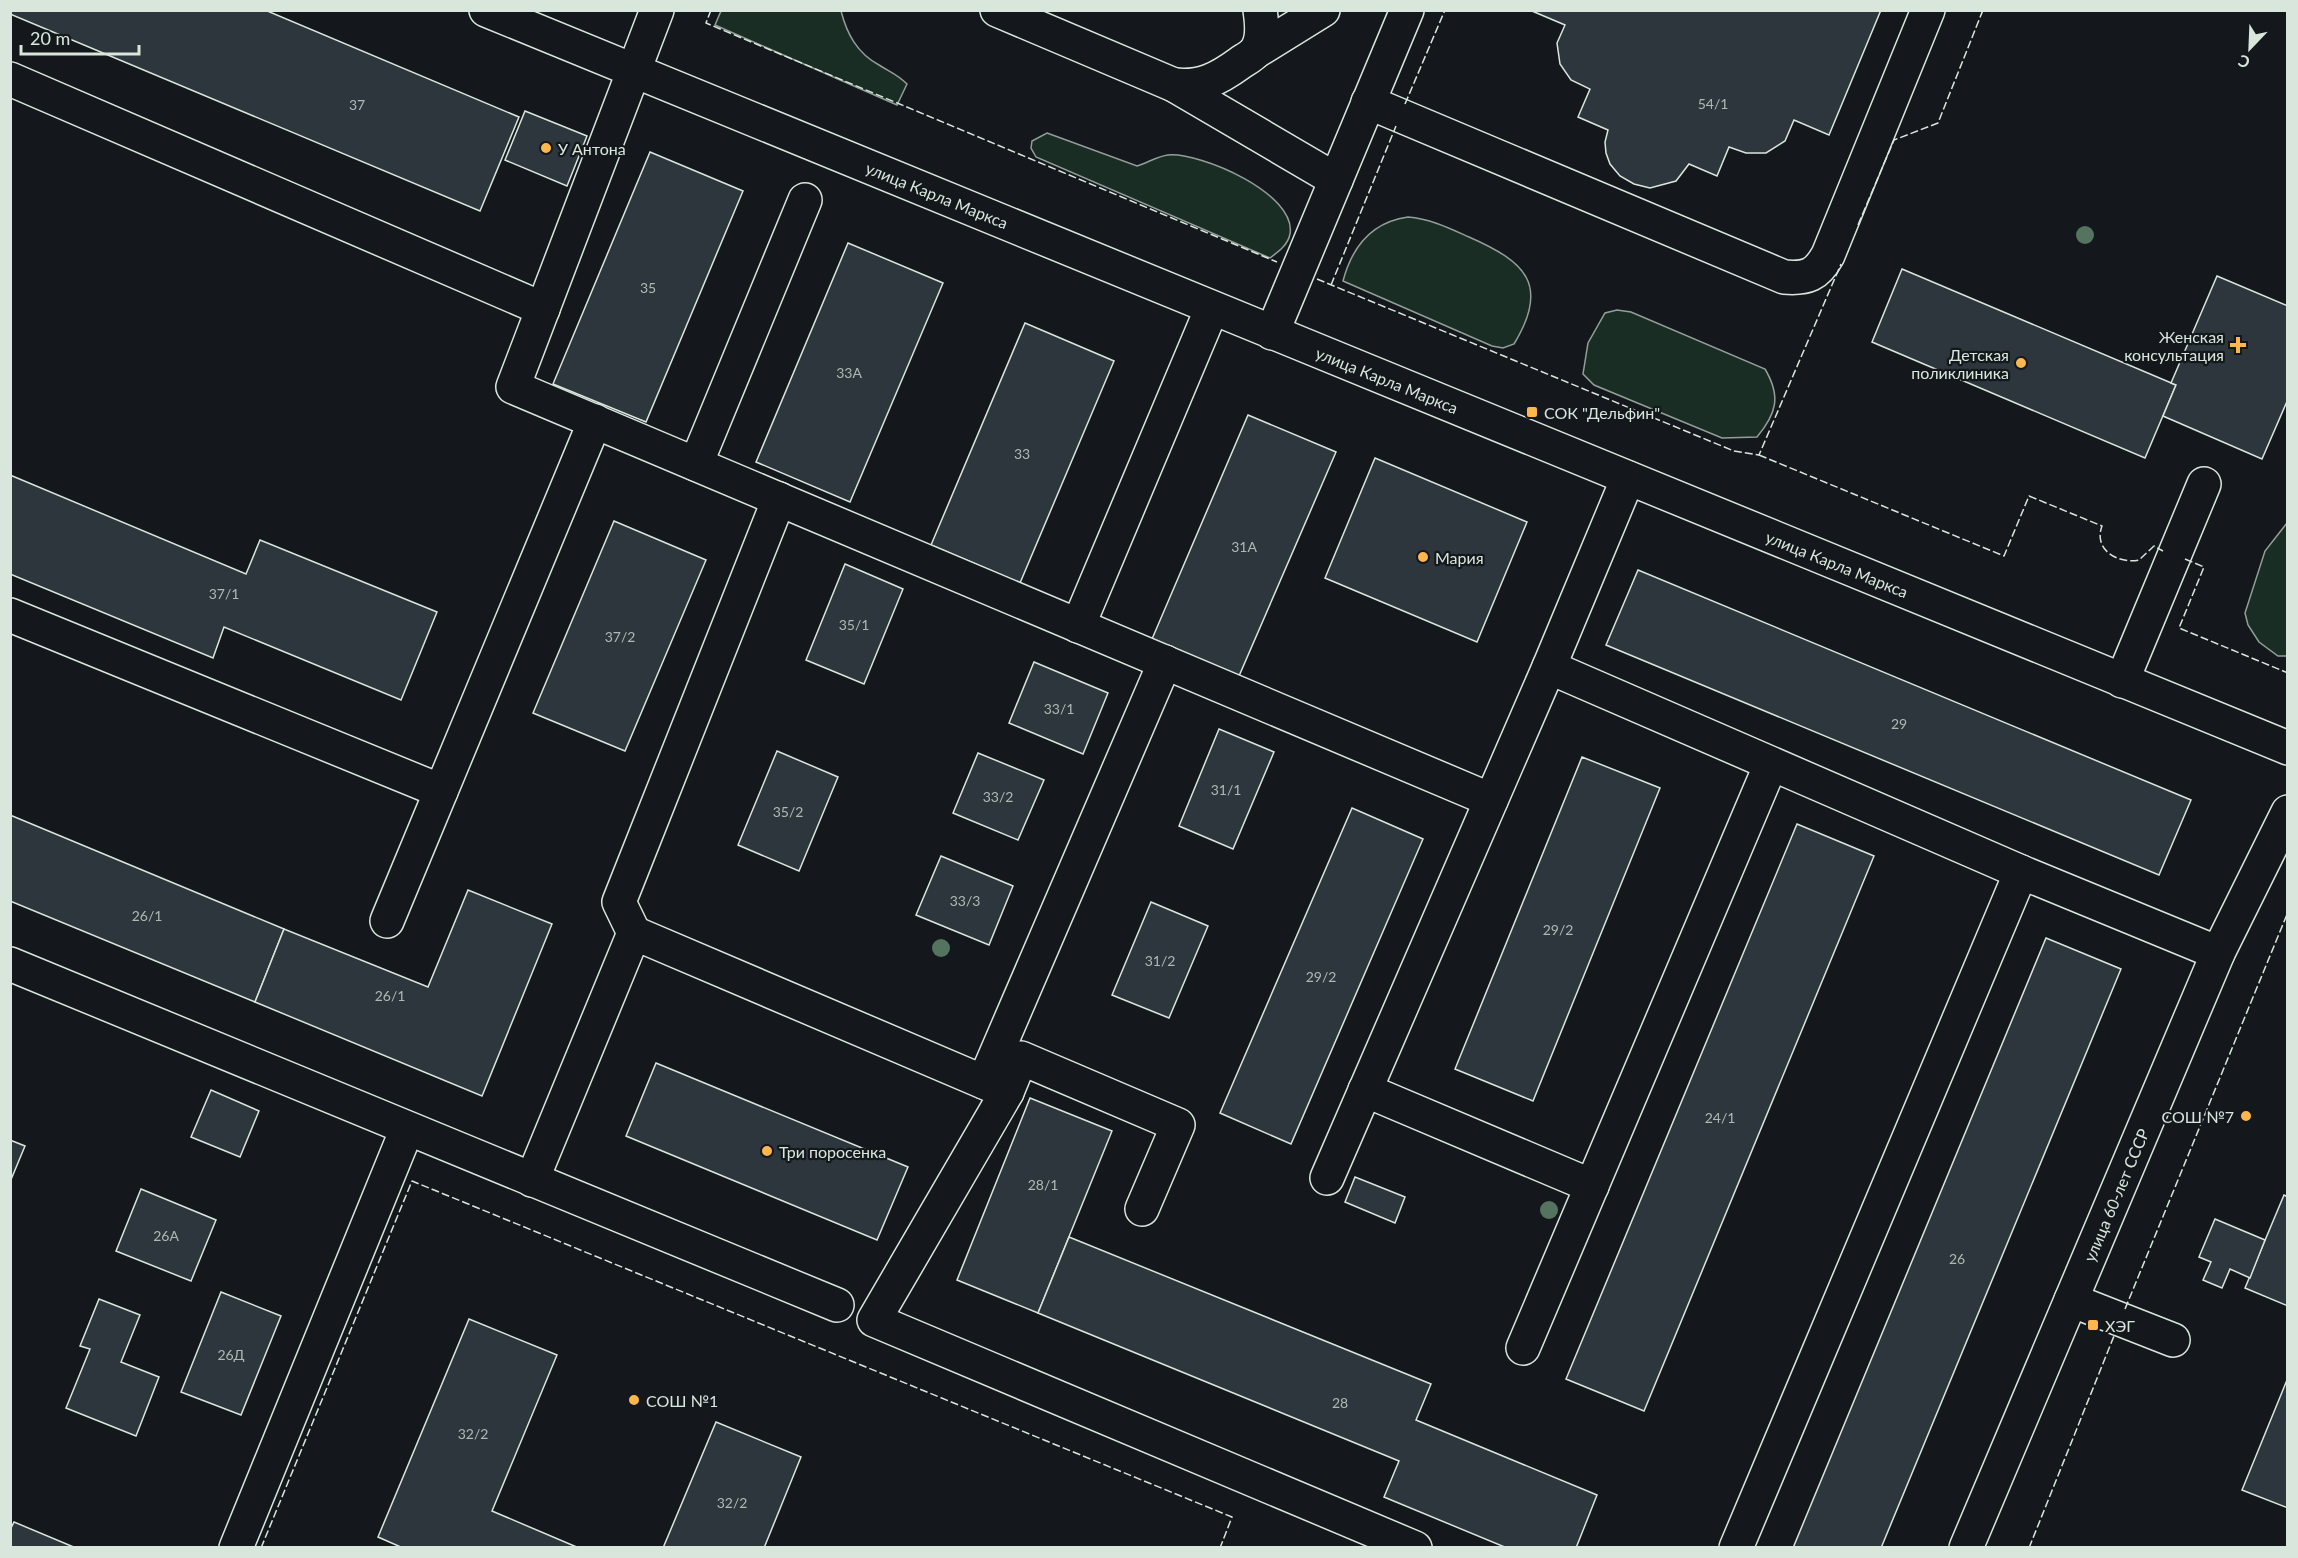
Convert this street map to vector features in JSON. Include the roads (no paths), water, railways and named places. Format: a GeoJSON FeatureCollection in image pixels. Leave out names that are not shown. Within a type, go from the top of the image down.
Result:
{"type":"FeatureCollection","features":[{"type":"Feature","properties":{"kind":"street","name":"улица Карла Маркса"},"geometry":{"type":"LineString","coordinates":[[486,10],[2288,748]]}},
{"type":"Feature","properties":{"kind":"street"},"geometry":{"type":"LineString","coordinates":[[657,10],[513,387],[1491,800]]}},
{"type":"Feature","properties":{"kind":"street"},"geometry":{"type":"LineString","coordinates":[[997,10],[1174,85],[1336,180]]}},
{"type":"Feature","properties":{"kind":"street"},"geometry":{"type":"LineString","coordinates":[[1255,52],[1261,37],[1260,10]]}},
{"type":"Feature","properties":{"kind":"street"},"geometry":{"type":"LineString","coordinates":[[1174,85],[1192,87],[1219,78],[1255,52],[1323,10]]}},
{"type":"Feature","properties":{"kind":"street"},"geometry":{"type":"LineString","coordinates":[[1272,333],[1296,270],[1407,10]]}},
{"type":"Feature","properties":{"kind":"street"},"geometry":{"type":"LineString","coordinates":[[1368,102],[1774,272],[1803,279],[1820,270],[1828,255],[1928,10]]}},
{"type":"Feature","properties":{"kind":"street"},"geometry":{"type":"LineString","coordinates":[[10,79],[543,309]]}},
{"type":"Feature","properties":{"kind":"street"},"geometry":{"type":"LineString","coordinates":[[696,464],[805,200]]}},
{"type":"Feature","properties":{"kind":"street"},"geometry":{"type":"LineString","coordinates":[[1078,626],[1212,308]]}},
{"type":"Feature","properties":{"kind":"street"},"geometry":{"type":"LineString","coordinates":[[387,921],[595,421]]}},
{"type":"Feature","properties":{"kind":"street"},"geometry":{"type":"LineString","coordinates":[[1327,1178],[1549,667],[1628,478]]}},
{"type":"Feature","properties":{"kind":"street"},"geometry":{"type":"LineString","coordinates":[[2122,681],[2204,484]]}},
{"type":"Feature","properties":{"kind":"street"},"geometry":{"type":"LineString","coordinates":[[779,499],[619,902],[633,933],[996,1087]]}},
{"type":"Feature","properties":{"kind":"street"},"geometry":{"type":"LineString","coordinates":[[10,615],[441,791]]}},
{"type":"Feature","properties":{"kind":"street"},"geometry":{"type":"LineString","coordinates":[[1165,662],[996,1087],[874,1320],[1415,1548]]}},
{"type":"Feature","properties":{"kind":"street"},"geometry":{"type":"LineString","coordinates":[[1549,667],[2021,872],[2218,953]]}},
{"type":"Feature","properties":{"kind":"street"},"geometry":{"type":"LineString","coordinates":[[1523,1348],[1771,764]]}},
{"type":"Feature","properties":{"kind":"street","name":"улица 60-лет СССР"},"geometry":{"type":"LineString","coordinates":[[1966,1548],[2218,953],[2288,812]]}},
{"type":"Feature","properties":{"kind":"street"},"geometry":{"type":"LineString","coordinates":[[1736,1548],[2021,872]]}},
{"type":"Feature","properties":{"kind":"street"},"geometry":{"type":"LineString","coordinates":[[532,1180],[633,933]]}},
{"type":"Feature","properties":{"kind":"street"},"geometry":{"type":"LineString","coordinates":[[10,964],[837,1305]]}},
{"type":"Feature","properties":{"kind":"street"},"geometry":{"type":"LineString","coordinates":[[996,1087],[1021,1058],[1178,1125],[1142,1209]]}},
{"type":"Feature","properties":{"kind":"street"},"geometry":{"type":"LineString","coordinates":[[1365,1090],[1592,1186]]}},
{"type":"Feature","properties":{"kind":"street"},"geometry":{"type":"LineString","coordinates":[[236,1548],[407,1129]]}},
{"type":"Feature","properties":{"kind":"street"},"geometry":{"type":"LineString","coordinates":[[2071,1300],[2173,1340]]}},
{"type":"Feature","properties":{"kind":"place","name":"У Антона"},"geometry":{"type":"Point","coordinates":[546,148]}},
{"type":"Feature","properties":{"kind":"place","name":"Женская консультация"},"geometry":{"type":"Point","coordinates":[2238,345]}},
{"type":"Feature","properties":{"kind":"place","name":"Детская поликлиника"},"geometry":{"type":"Point","coordinates":[2021,363]}},
{"type":"Feature","properties":{"kind":"place","name":"СОК \"Дельфин\""},"geometry":{"type":"Point","coordinates":[1532,412]}},
{"type":"Feature","properties":{"kind":"place","name":"Мария"},"geometry":{"type":"Point","coordinates":[1423,557]}},
{"type":"Feature","properties":{"kind":"place","name":"СОШ №7"},"geometry":{"type":"Point","coordinates":[2246,1116]}},
{"type":"Feature","properties":{"kind":"place","name":"Три поросенка"},"geometry":{"type":"Point","coordinates":[767,1151]}},
{"type":"Feature","properties":{"kind":"place","name":"ХЭГ"},"geometry":{"type":"Point","coordinates":[2093,1325]}},
{"type":"Feature","properties":{"kind":"place","name":"СОШ №1"},"geometry":{"type":"Point","coordinates":[634,1400]}}]}
